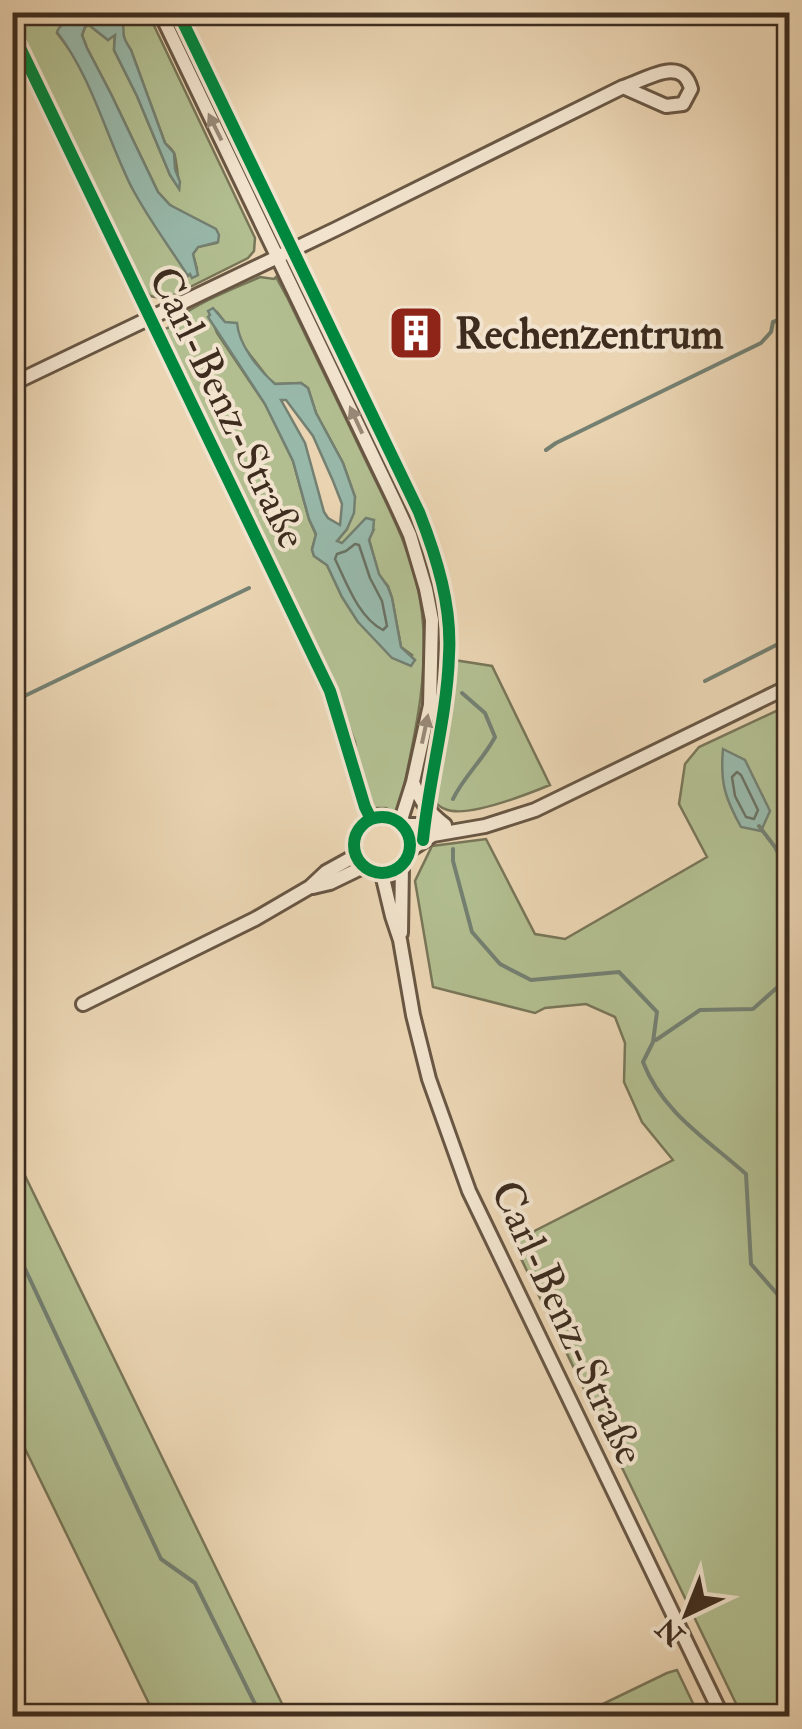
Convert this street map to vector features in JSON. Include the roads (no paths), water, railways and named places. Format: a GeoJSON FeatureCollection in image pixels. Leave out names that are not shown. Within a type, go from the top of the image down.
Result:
{"type":"FeatureCollection","features":[{"type":"Feature","properties":{"kind":"street"},"geometry":{"type":"LineString","coordinates":[[160,12],[410,536],[426,589],[432,620],[430,706],[401,824],[410,850],[433,834],[502,822],[535,810],[790,686]]}},
{"type":"Feature","properties":{"kind":"street","name":"Carl-Benz-Straße"},"geometry":{"type":"LineString","coordinates":[[12,30],[330,692],[371,819]]}},
{"type":"Feature","properties":{"kind":"street"},"geometry":{"type":"LineString","coordinates":[[12,384],[623,87],[671,70],[683,74],[690,84],[687,100],[672,107],[623,87]]}},
{"type":"Feature","properties":{"kind":"street"},"geometry":{"type":"LineString","coordinates":[[413,782],[426,809],[445,825]]}},
{"type":"Feature","properties":{"kind":"street"},"geometry":{"type":"LineString","coordinates":[[402,866],[382,874],[372,872],[359,861],[353,845],[362,825],[386,817],[401,824],[502,822]]}},
{"type":"Feature","properties":{"kind":"street","name":"Carl-Benz-Straße"},"geometry":{"type":"LineString","coordinates":[[400,940],[402,866],[410,850]]}},
{"type":"Feature","properties":{"kind":"street"},"geometry":{"type":"LineString","coordinates":[[83,1004],[255,919],[310,887],[326,872],[359,861]]}},
{"type":"Feature","properties":{"kind":"street","name":"Carl-Benz-Straße"},"geometry":{"type":"LineString","coordinates":[[382,874],[429,1080],[470,1191],[722,1716]]}},
{"type":"Feature","properties":{"kind":"water"},"geometry":{"type":"Polygon","coordinates":[[[74,13],[128,13],[122,18],[124,36],[165,143],[174,153],[179,189],[114,50],[115,35],[108,40],[89,25],[82,35],[158,192],[170,205],[216,229],[219,235],[218,242],[198,247],[193,254],[198,275],[192,278],[136,196],[89,87],[57,32],[74,13]]]}},
{"type":"Feature","properties":{"kind":"water"},"geometry":{"type":"Polygon","coordinates":[[[213,308],[225,322],[237,323],[250,356],[275,384],[301,383],[308,388],[355,497],[354,513],[337,541],[342,543],[366,518],[374,520],[369,540],[379,574],[392,598],[401,647],[415,660],[411,666],[392,658],[358,622],[327,565],[314,556],[316,534],[293,461],[265,404],[208,317],[213,308]],[[281,400],[305,443],[324,512],[340,525],[342,504],[333,481],[313,436],[286,400],[281,400]]]}},
{"type":"Feature","properties":{"kind":"water"},"geometry":{"type":"Polygon","coordinates":[[[723,749],[745,760],[770,811],[761,831],[741,827],[731,807],[723,781],[723,749]]]}},
{"type":"Feature","properties":{"kind":"waterway"},"geometry":{"type":"LineString","coordinates":[[546,450],[761,343],[771,332],[773,322],[790,316]]}},
{"type":"Feature","properties":{"kind":"waterway"},"geometry":{"type":"LineString","coordinates":[[12,702],[249,588]]}},
{"type":"Feature","properties":{"kind":"waterway"},"geometry":{"type":"LineString","coordinates":[[705,681],[790,638]]}},
{"type":"Feature","properties":{"kind":"waterway"},"geometry":{"type":"LineString","coordinates":[[453,799],[495,737],[485,713],[462,693]]}},
{"type":"Feature","properties":{"kind":"waterway"},"geometry":{"type":"LineString","coordinates":[[759,826],[790,876]]}},
{"type":"Feature","properties":{"kind":"waterway"},"geometry":{"type":"LineString","coordinates":[[453,849],[472,932],[500,964],[531,980],[619,972],[657,1012],[653,1042],[643,1062],[651,1080],[674,1110],[746,1174],[751,1264],[778,1295],[790,1301]]}},
{"type":"Feature","properties":{"kind":"waterway"},"geometry":{"type":"LineString","coordinates":[[656,1040],[700,1010],[753,1009],[790,976]]}},
{"type":"Feature","properties":{"kind":"waterway"},"geometry":{"type":"LineString","coordinates":[[12,1241],[161,1559],[195,1583],[261,1716]]}},
{"type":"Feature","properties":{"kind":"railway"},"geometry":{"type":"LineString","coordinates":[[12,1705],[18,1716]]}},
{"type":"Feature","properties":{"kind":"place","name":"Rechenzentrum"},"geometry":{"type":"Point","coordinates":[416,333]}}]}
